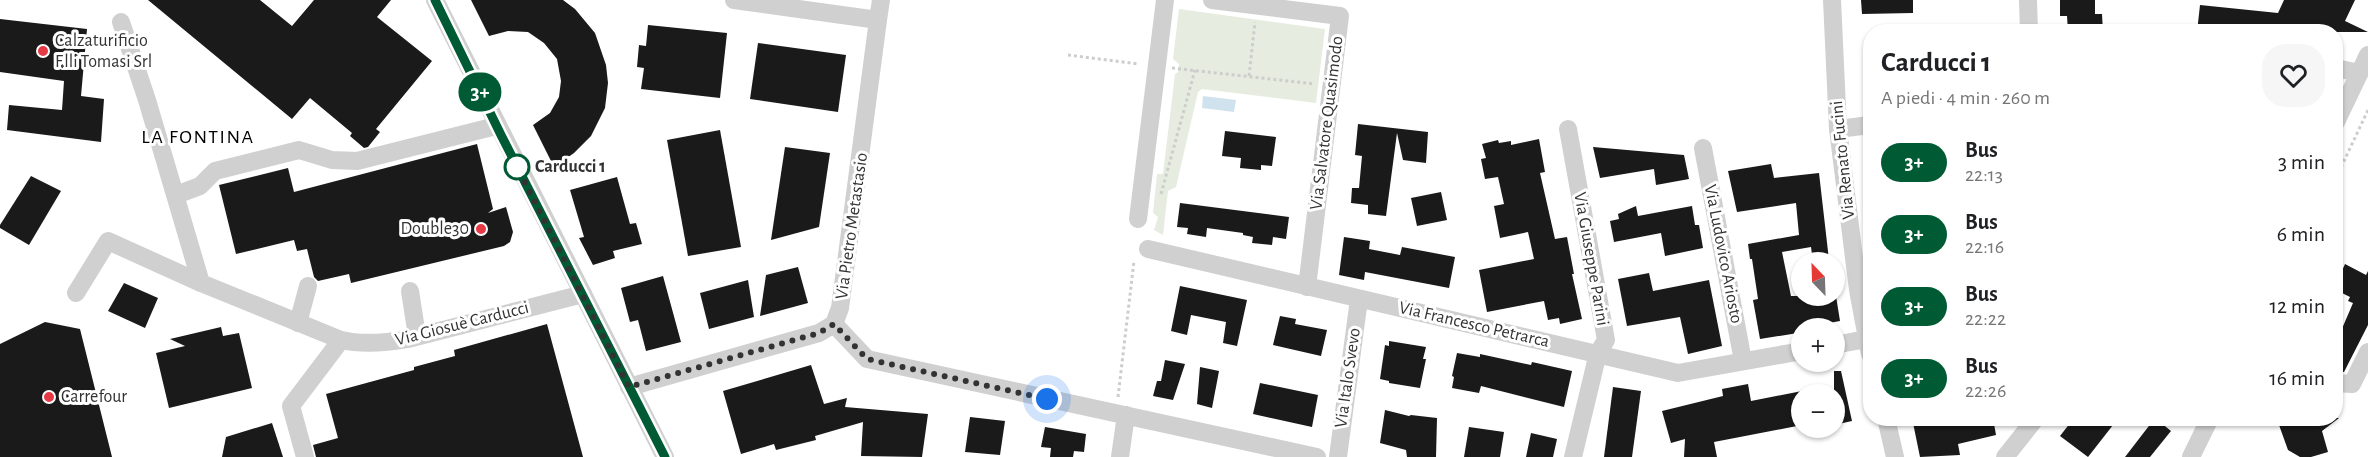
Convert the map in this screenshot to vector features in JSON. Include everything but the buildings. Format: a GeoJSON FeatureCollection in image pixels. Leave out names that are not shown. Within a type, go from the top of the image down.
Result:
{"type":"FeatureCollection","features":[{"type":"Feature","properties":{"kind":"street"},"geometry":{"type":"LineString","coordinates":[[435,0],[496,126],[665,457]]}},
{"type":"Feature","properties":{"kind":"street"},"geometry":{"type":"LineString","coordinates":[[734,0],[878,20]]}},
{"type":"Feature","properties":{"kind":"street","name":"Via Pietro Metastasio"},"geometry":{"type":"LineString","coordinates":[[629,387],[819,333],[834,324],[840,308],[881,0]]}},
{"type":"Feature","properties":{"kind":"street"},"geometry":{"type":"LineString","coordinates":[[1138,219],[1165,0]]}},
{"type":"Feature","properties":{"kind":"street","name":"Via Salvatore Quasimodo"},"geometry":{"type":"LineString","coordinates":[[1212,0],[1340,16],[1307,287]]}},
{"type":"Feature","properties":{"kind":"street","name":"Via Renato Fucini"},"geometry":{"type":"LineString","coordinates":[[1832,0],[1838,129],[1863,312]]}},
{"type":"Feature","properties":{"kind":"street"},"geometry":{"type":"LineString","coordinates":[[2028,0],[2030,24]]}},
{"type":"Feature","properties":{"kind":"street"},"geometry":{"type":"LineString","coordinates":[[121,22],[176,195],[201,283]]}},
{"type":"Feature","properties":{"kind":"street"},"geometry":{"type":"LineString","coordinates":[[2343,107],[2368,55]]}},
{"type":"Feature","properties":{"kind":"street"},"geometry":{"type":"LineString","coordinates":[[2343,70],[2359,73]]}},
{"type":"Feature","properties":{"kind":"street"},"geometry":{"type":"LineString","coordinates":[[176,195],[200,186],[215,171],[299,150],[332,160],[357,161],[496,126]]}},
{"type":"Feature","properties":{"kind":"street"},"geometry":{"type":"LineString","coordinates":[[1838,129],[1863,126]]}},
{"type":"Feature","properties":{"kind":"street","name":"Via Giuseppe Parini"},"geometry":{"type":"LineString","coordinates":[[1568,129],[1606,340],[1598,353],[1573,457]]}},
{"type":"Feature","properties":{"kind":"street","name":"Via Ludovico Ariosto"},"geometry":{"type":"LineString","coordinates":[[1703,148],[1743,360]]}},
{"type":"Feature","properties":{"kind":"street","name":"Via Giosuè Carducci"},"geometry":{"type":"LineString","coordinates":[[76,292],[108,241],[298,323],[340,340],[353,342],[384,343],[583,294]]}},
{"type":"Feature","properties":{"kind":"street","name":"Via Francesco Petrarca"},"geometry":{"type":"LineString","coordinates":[[1148,249],[1678,373],[1791,353]]}},
{"type":"Feature","properties":{"kind":"street"},"geometry":{"type":"LineString","coordinates":[[298,323],[308,286]]}},
{"type":"Feature","properties":{"kind":"street"},"geometry":{"type":"LineString","coordinates":[[410,291],[417,336]]}},
{"type":"Feature","properties":{"kind":"street","name":"Via Italo Svevo"},"geometry":{"type":"LineString","coordinates":[[1338,457],[1359,299]]}},
{"type":"Feature","properties":{"kind":"street"},"geometry":{"type":"LineString","coordinates":[[834,324],[867,359],[1317,457]]}},
{"type":"Feature","properties":{"kind":"street"},"geometry":{"type":"LineString","coordinates":[[305,457],[291,406],[340,340]]}},
{"type":"Feature","properties":{"kind":"street"},"geometry":{"type":"LineString","coordinates":[[1845,345],[1863,346]]}},
{"type":"Feature","properties":{"kind":"street"},"geometry":{"type":"LineString","coordinates":[[2343,383],[2352,384],[2368,352]]}},
{"type":"Feature","properties":{"kind":"street"},"geometry":{"type":"LineString","coordinates":[[1120,415],[1120,457]]}},
{"type":"Feature","properties":{"kind":"street"},"geometry":{"type":"LineString","coordinates":[[1888,426],[1895,457]]}},
{"type":"Feature","properties":{"kind":"street"},"geometry":{"type":"LineString","coordinates":[[2005,457],[2030,426]]}},
{"type":"Feature","properties":{"kind":"street"},"geometry":{"type":"LineString","coordinates":[[2191,457],[2206,426]]}},
{"type":"Feature","properties":{"kind":"path"},"geometry":{"type":"LineString","coordinates":[[1249,76],[1257,5]]}},
{"type":"Feature","properties":{"kind":"path"},"geometry":{"type":"LineString","coordinates":[[1068,55],[1332,87]]}},
{"type":"Feature","properties":{"kind":"path"},"geometry":{"type":"LineString","coordinates":[[1161,195],[1195,70]]}},
{"type":"Feature","properties":{"kind":"path"},"geometry":{"type":"LineString","coordinates":[[2343,163],[2368,110]]}},
{"type":"Feature","properties":{"kind":"path"},"geometry":{"type":"LineString","coordinates":[[1120,415],[1132,262],[1148,249]]}},
{"type":"Feature","properties":{"kind":"shaded area"},"geometry":{"type":"Polygon","coordinates":[[[1179,9],[1325,29],[1316,103],[1202,89],[1198,92],[1176,187],[1168,191],[1163,235],[1154,230],[1158,217],[1153,213],[1157,174],[1163,174],[1175,74],[1178,72],[1179,64],[1173,59],[1179,9]]]}},
{"type":"Feature","properties":{"kind":"water"},"geometry":{"type":"Polygon","coordinates":[[[1203,96],[1236,100],[1234,112],[1202,108],[1203,96]]]}},
{"type":"Feature","properties":{"kind":"bus line","name":"3+"},"geometry":{"type":"LineString","coordinates":[[435,0],[665,457]]}},
{"type":"Feature","properties":{"kind":"place","name":"Calzaturificio F.lli Tomasi Srl"},"geometry":{"type":"Point","coordinates":[43,51]}},
{"type":"Feature","properties":{"kind":"place","name":"Carducci 1"},"geometry":{"type":"Point","coordinates":[517,167]}},
{"type":"Feature","properties":{"kind":"place","name":"Double30"},"geometry":{"type":"Point","coordinates":[481,229]}},
{"type":"Feature","properties":{"kind":"place","name":"Carrefour"},"geometry":{"type":"Point","coordinates":[49,397]}},
{"type":"Feature","properties":{"kind":"district","name":"LA FONTINA"},"geometry":{"type":"Point","coordinates":[198,137]}},
{"type":"Feature","properties":{"kind":"route"},"geometry":{"type":"LineString","coordinates":[[517,167],[516,165],[629,387],[819,333],[834,324],[867,359],[1047,399]]}}]}
